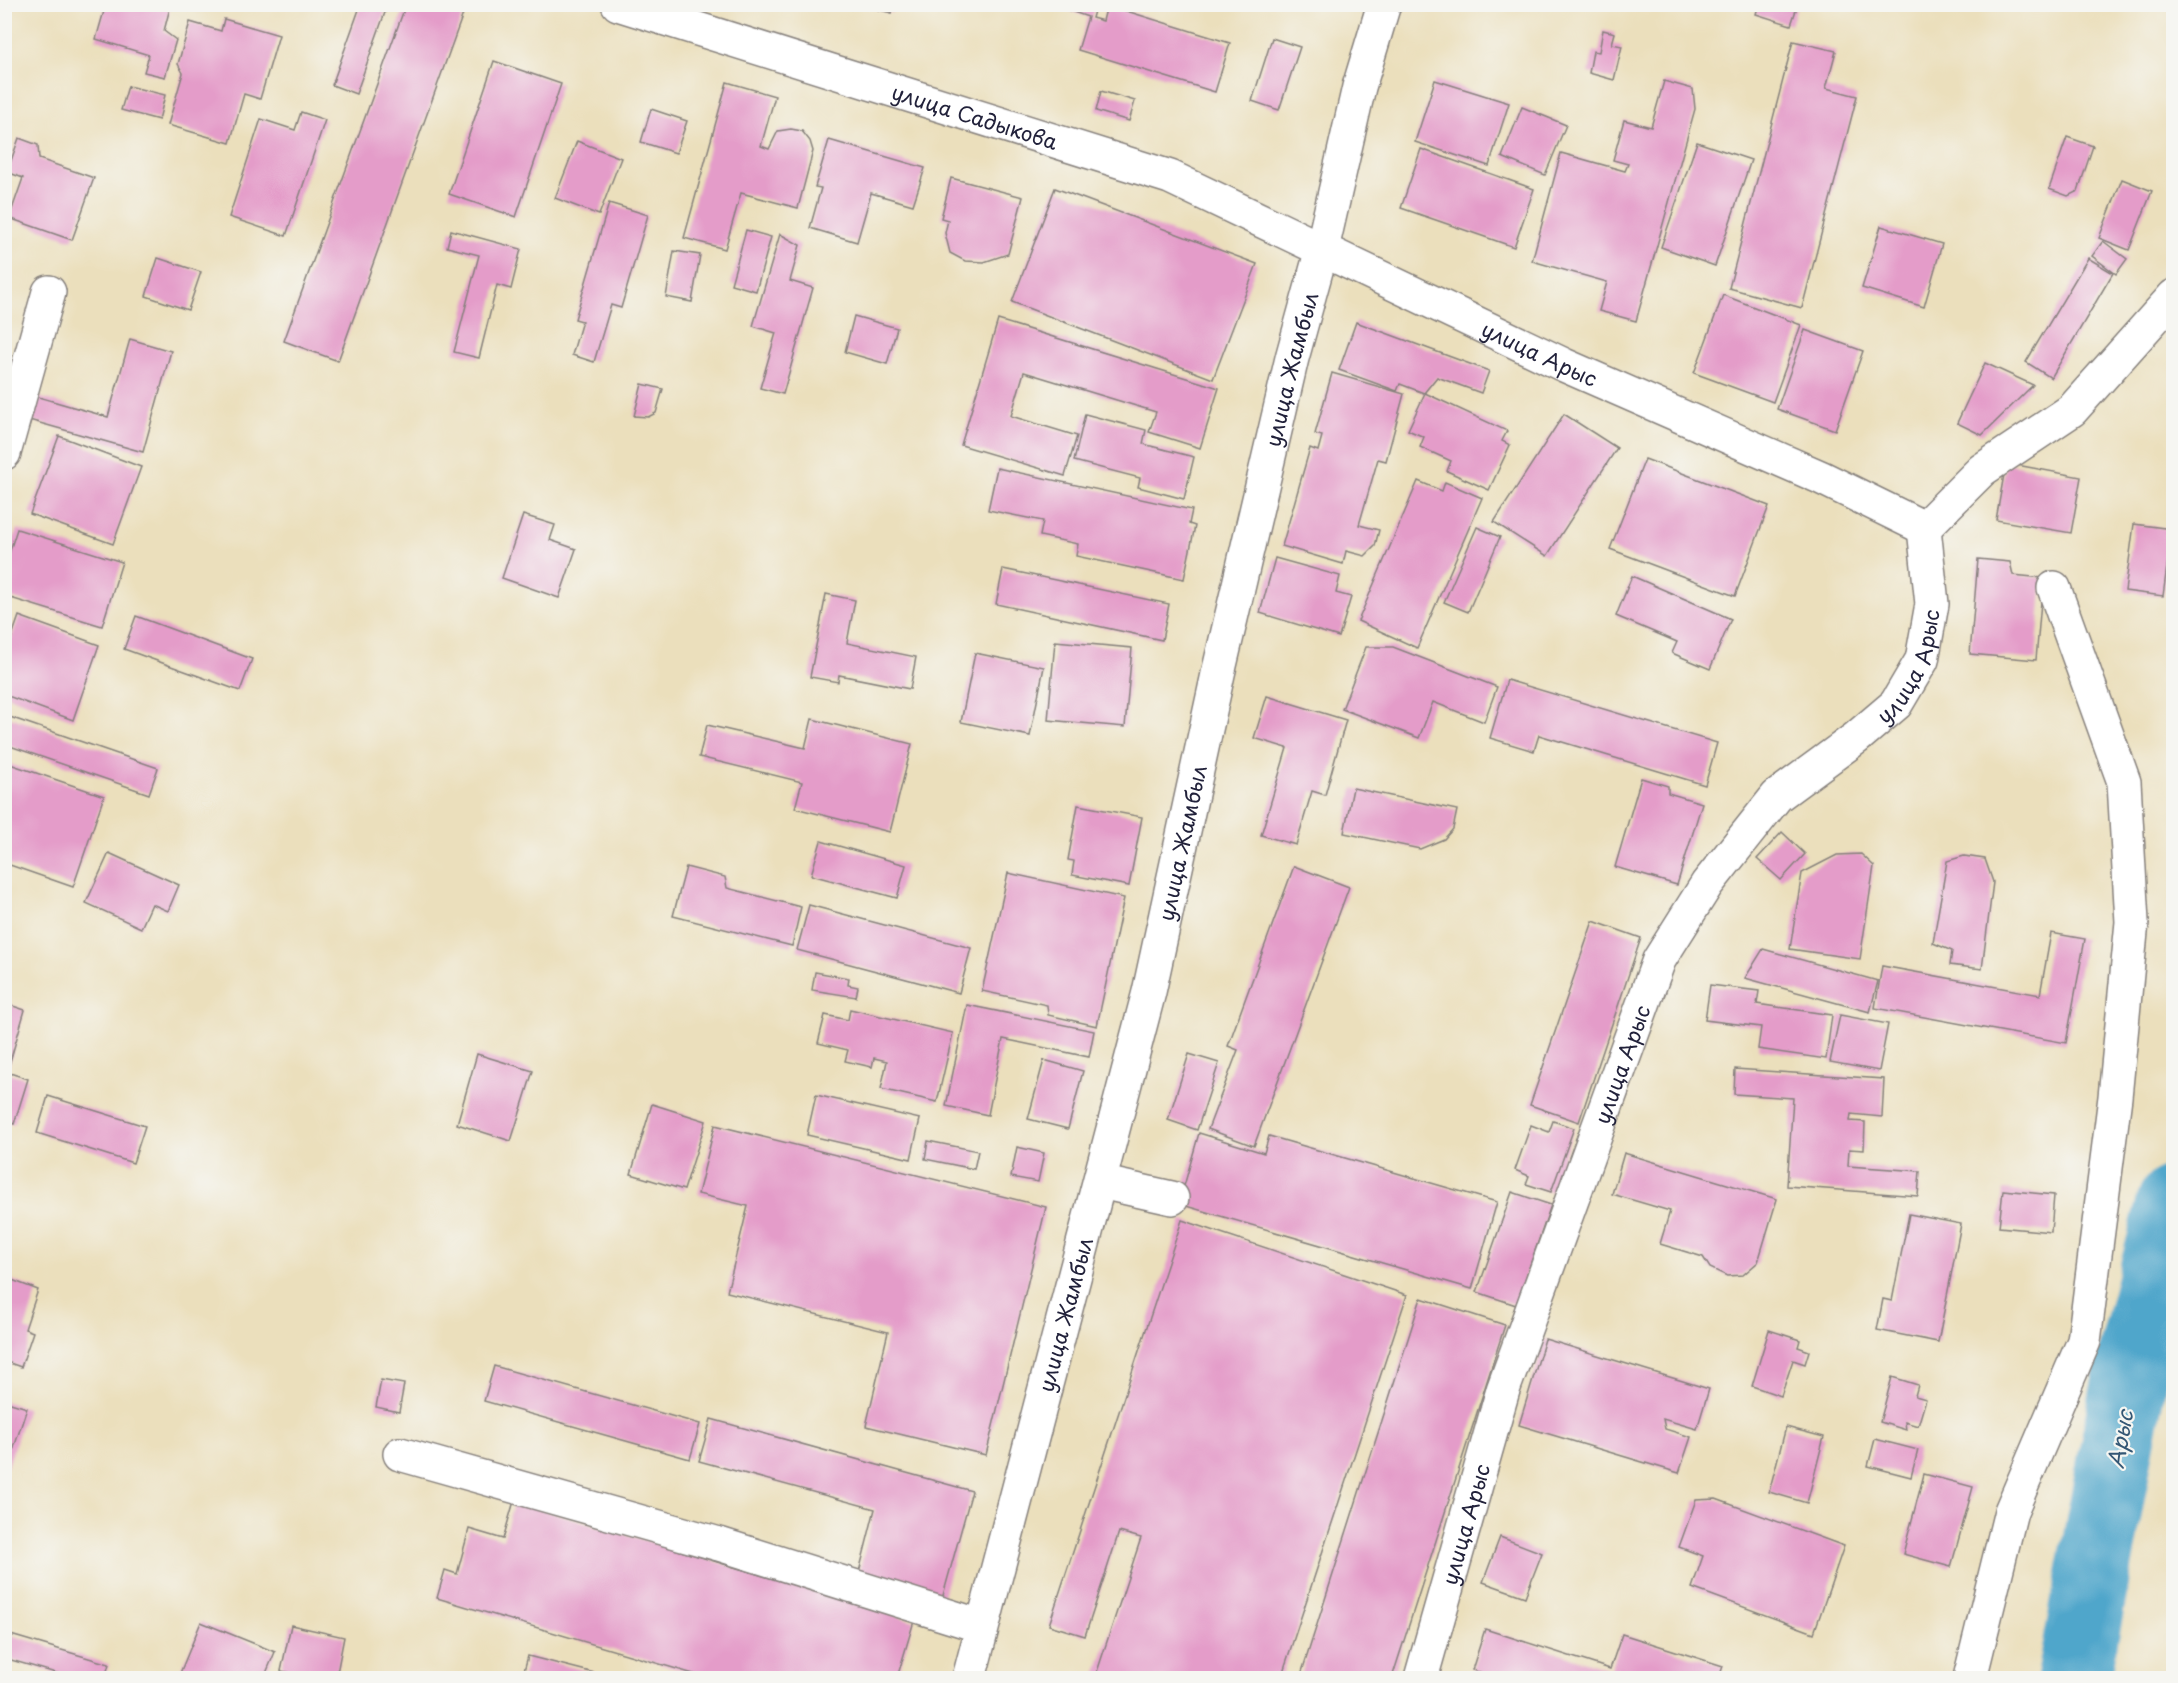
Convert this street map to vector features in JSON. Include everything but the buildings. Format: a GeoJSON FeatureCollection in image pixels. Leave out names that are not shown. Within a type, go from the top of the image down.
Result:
{"type":"FeatureCollection","features":[{"type":"Feature","properties":{"kind":"street","name":"улица Садыкова"},"geometry":{"type":"LineString","coordinates":[[618,4],[1170,177],[1322,249]]}},
{"type":"Feature","properties":{"kind":"street","name":"улица Жамбыл"},"geometry":{"type":"LineString","coordinates":[[969,1678],[1149,992],[1218,674],[1292,358],[1322,249],[1359,87],[1384,4]]}},
{"type":"Feature","properties":{"kind":"street","name":"улица Арыс"},"geometry":{"type":"LineString","coordinates":[[1322,249],[1564,365],[1820,477],[1924,528],[1932,604],[1922,660],[1896,704],[1856,738],[1777,795],[1707,884],[1659,960],[1503,1390],[1421,1678]]}},
{"type":"Feature","properties":{"kind":"street"},"geometry":{"type":"LineString","coordinates":[[4,453],[50,292]]}},
{"type":"Feature","properties":{"kind":"street"},"geometry":{"type":"LineString","coordinates":[[1924,528],[1982,470],[2072,410],[2174,296]]}},
{"type":"Feature","properties":{"kind":"street"},"geometry":{"type":"LineString","coordinates":[[1971,1678],[2011,1511],[2085,1341],[2115,1097],[2132,922],[2124,782],[2054,588]]}},
{"type":"Feature","properties":{"kind":"street"},"geometry":{"type":"LineString","coordinates":[[1100,1182],[1172,1198]]}},
{"type":"Feature","properties":{"kind":"street"},"geometry":{"type":"LineString","coordinates":[[400,1454],[719,1544],[981,1626]]}},
{"type":"Feature","properties":{"kind":"waterway","name":"Арыс"},"geometry":{"type":"LineString","coordinates":[[2074,1678],[2132,1366],[2174,1202]]}}]}
